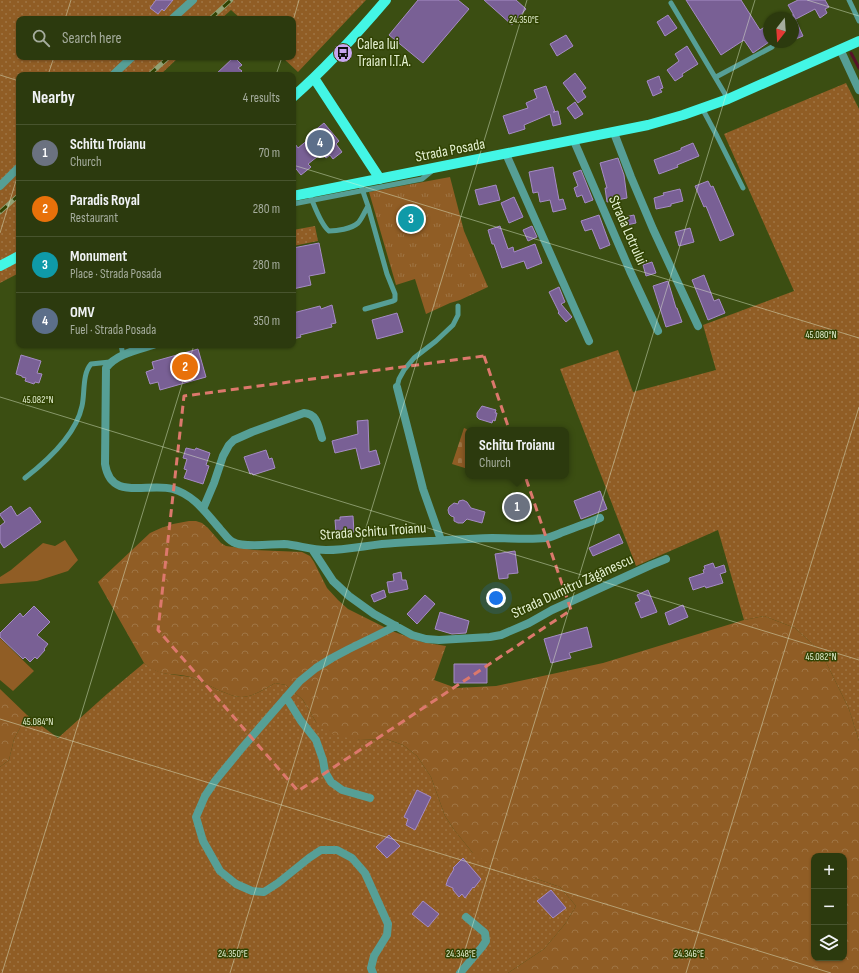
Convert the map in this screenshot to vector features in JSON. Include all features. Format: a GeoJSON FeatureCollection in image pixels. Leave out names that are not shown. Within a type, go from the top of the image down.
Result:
{"type":"FeatureCollection","features":[{"type":"Feature","properties":{"kind":"main road"},"geometry":{"type":"LineString","coordinates":[[296,94],[361,30],[386,0]]}},
{"type":"Feature","properties":{"kind":"main road","name":"Strada Posada"},"geometry":{"type":"LineString","coordinates":[[296,196],[311,197],[361,187],[380,179],[648,125],[683,115],[728,99],[859,40]]}},
{"type":"Feature","properties":{"kind":"main road"},"geometry":{"type":"LineString","coordinates":[[314,78],[380,179]]}},
{"type":"Feature","properties":{"kind":"main road"},"geometry":{"type":"LineString","coordinates":[[0,266],[16,258]]}},
{"type":"Feature","properties":{"kind":"street"},"geometry":{"type":"LineString","coordinates":[[175,16],[193,0]]}},
{"type":"Feature","properties":{"kind":"street"},"geometry":{"type":"LineString","coordinates":[[840,49],[859,90]]}},
{"type":"Feature","properties":{"kind":"street"},"geometry":{"type":"LineString","coordinates":[[116,72],[129,60]]}},
{"type":"Feature","properties":{"kind":"street"},"geometry":{"type":"LineString","coordinates":[[614,133],[653,229],[698,326]]}},
{"type":"Feature","properties":{"kind":"street","name":"Strada Lotrului"},"geometry":{"type":"LineString","coordinates":[[574,141],[630,271],[658,331]]}},
{"type":"Feature","properties":{"kind":"street"},"geometry":{"type":"LineString","coordinates":[[506,154],[589,341]]}},
{"type":"Feature","properties":{"kind":"street"},"geometry":{"type":"LineString","coordinates":[[0,186],[16,170]]}},
{"type":"Feature","properties":{"kind":"street"},"geometry":{"type":"LineString","coordinates":[[111,362],[133,351],[143,348]]}},
{"type":"Feature","properties":{"kind":"street","name":"Strada Schitu Troianu"},"geometry":{"type":"LineString","coordinates":[[111,362],[106,368],[105,464],[106,472],[110,479],[115,483],[128,488],[156,487],[172,489],[185,494],[193,499],[203,509],[232,542],[243,545],[285,544],[326,550],[391,543],[473,539],[548,538],[600,518]]}},
{"type":"Feature","properties":{"kind":"street"},"geometry":{"type":"LineString","coordinates":[[397,387],[423,489],[439,541]]}},
{"type":"Feature","properties":{"kind":"street"},"geometry":{"type":"LineString","coordinates":[[203,509],[223,456],[229,445],[234,440],[304,413],[309,413],[314,416],[322,438]]}},
{"type":"Feature","properties":{"kind":"street","name":"Strada Schitu Troianu"},"geometry":{"type":"LineString","coordinates":[[312,549],[333,581],[340,588],[374,614],[396,626]]}},
{"type":"Feature","properties":{"kind":"street","name":"Strada Dumitru Zăgănescu"},"geometry":{"type":"LineString","coordinates":[[396,626],[412,635],[426,639],[439,640],[501,635],[651,564],[666,559]]}},
{"type":"Feature","properties":{"kind":"street"},"geometry":{"type":"LineString","coordinates":[[373,973],[371,968],[374,956],[388,935],[388,924],[364,873],[352,858],[337,850],[321,850],[278,884],[264,892],[252,892],[236,884],[220,872],[204,841],[196,817],[205,796],[215,781],[300,681],[316,668],[349,649],[396,626]]}},
{"type":"Feature","properties":{"kind":"street"},"geometry":{"type":"LineString","coordinates":[[286,697],[301,721],[316,740],[323,760],[325,772],[331,782],[342,790],[370,798]]}},
{"type":"Feature","properties":{"kind":"street"},"geometry":{"type":"LineString","coordinates":[[460,973],[486,941],[485,933],[466,917]]}},
{"type":"Feature","properties":{"kind":"lane"},"geometry":{"type":"LineString","coordinates":[[849,0],[859,21]]}},
{"type":"Feature","properties":{"kind":"lane"},"geometry":{"type":"LineString","coordinates":[[671,3],[728,99]]}},
{"type":"Feature","properties":{"kind":"lane"},"geometry":{"type":"LineString","coordinates":[[716,77],[770,48]]}},
{"type":"Feature","properties":{"kind":"lane"},"geometry":{"type":"LineString","coordinates":[[702,108],[743,188]]}},
{"type":"Feature","properties":{"kind":"lane"},"geometry":{"type":"LineString","coordinates":[[365,309],[393,301],[396,294],[387,274],[368,206],[361,187],[422,179],[435,168]]}},
{"type":"Feature","properties":{"kind":"lane"},"geometry":{"type":"LineString","coordinates":[[296,203],[311,197],[326,229],[331,231],[345,229],[356,224],[360,221],[368,206]]}},
{"type":"Feature","properties":{"kind":"lane"},"geometry":{"type":"LineString","coordinates":[[397,387],[404,370],[414,358],[436,341],[453,325],[458,314],[458,306]]}},
{"type":"Feature","properties":{"kind":"lane"},"geometry":{"type":"LineString","coordinates":[[122,348],[123,356]]}},
{"type":"Feature","properties":{"kind":"lane"},"geometry":{"type":"LineString","coordinates":[[25,478],[50,457],[75,426],[82,407],[85,378],[88,366],[91,364],[111,362]]}},
{"type":"Feature","properties":{"kind":"highlighted area"},"geometry":{"type":"Polygon","coordinates":[[[484,356],[571,610],[298,791],[158,630],[184,396],[484,356]]]}},
{"type":"Feature","properties":{"kind":"green space"},"geometry":{"type":"Polygon","coordinates":[[[0,0],[366,0],[298,72],[285,60],[296,60],[296,16],[238,16],[231,10],[224,16],[16,16],[16,60],[176,60],[163,72],[16,72],[16,275],[0,283],[0,0]]]}},
{"type":"Feature","properties":{"kind":"green space"},"geometry":{"type":"Polygon","coordinates":[[[846,83],[859,109],[859,741],[849,709],[821,652],[795,628],[764,616],[744,620],[718,530],[636,566],[560,369],[618,350],[633,392],[716,370],[703,325],[794,291],[724,134],[846,83]]]}},
{"type":"Feature","properties":{"kind":"green space"},"geometry":{"type":"Polygon","coordinates":[[[450,177],[464,231],[488,287],[426,314],[415,279],[396,285],[369,192],[450,177]]]}},
{"type":"Feature","properties":{"kind":"green space"},"geometry":{"type":"Polygon","coordinates":[[[315,226],[318,241],[296,245],[296,229],[315,226]]]}},
{"type":"Feature","properties":{"kind":"green space"},"geometry":{"type":"Polygon","coordinates":[[[464,428],[465,468],[452,464],[464,428]]]}},
{"type":"Feature","properties":{"kind":"green space"},"geometry":{"type":"Polygon","coordinates":[[[196,521],[202,523],[208,528],[221,543],[226,546],[254,550],[302,552],[310,556],[327,588],[348,609],[392,631],[422,642],[446,646],[434,680],[456,688],[496,686],[603,663],[744,620],[764,616],[795,628],[821,652],[849,709],[859,741],[859,973],[508,973],[544,949],[565,924],[576,906],[560,887],[493,867],[472,852],[445,816],[431,777],[417,756],[403,745],[386,739],[360,740],[337,736],[325,730],[316,722],[303,700],[286,685],[275,683],[254,694],[241,697],[224,692],[193,678],[156,671],[144,663],[98,582],[150,533],[173,524],[196,521]]]}},
{"type":"Feature","properties":{"kind":"green space"},"geometry":{"type":"Polygon","coordinates":[[[65,540],[78,560],[68,571],[37,581],[0,584],[0,577],[11,570],[43,543],[55,546],[65,540]]]}},
{"type":"Feature","properties":{"kind":"green space"},"geometry":{"type":"Polygon","coordinates":[[[0,638],[34,671],[13,691],[0,680],[0,638]]]}},
{"type":"Feature","properties":{"kind":"green space"},"geometry":{"type":"Polygon","coordinates":[[[144,663],[159,672],[187,676],[224,692],[241,697],[254,694],[275,683],[286,685],[303,700],[316,722],[360,740],[386,739],[403,745],[417,756],[431,777],[445,816],[472,852],[560,887],[576,906],[565,924],[544,949],[508,973],[0,973],[0,767],[9,760],[14,739],[27,715],[58,738],[144,663]]]}},
{"type":"Feature","properties":{"kind":"green space"},"geometry":{"type":"Polygon","coordinates":[[[0,689],[27,715],[14,739],[9,760],[0,767],[0,689]]]}},
{"type":"Feature","properties":{"kind":"building"},"geometry":{"type":"Polygon","coordinates":[[[156,0],[173,0],[164,11],[162,9],[158,14],[150,8],[156,0]]]}},
{"type":"Feature","properties":{"kind":"building"},"geometry":{"type":"Polygon","coordinates":[[[418,0],[458,0],[469,9],[423,63],[389,35],[418,0]]]}},
{"type":"Feature","properties":{"kind":"building"},"geometry":{"type":"Polygon","coordinates":[[[484,0],[516,0],[526,9],[512,25],[484,0]]]}},
{"type":"Feature","properties":{"kind":"building"},"geometry":{"type":"Polygon","coordinates":[[[686,0],[741,0],[760,30],[763,28],[763,46],[753,53],[744,40],[721,55],[686,0]]]}},
{"type":"Feature","properties":{"kind":"building"},"geometry":{"type":"Polygon","coordinates":[[[798,0],[825,0],[829,7],[825,9],[827,13],[820,18],[815,9],[799,17],[799,12],[792,12],[788,5],[798,0]]]}},
{"type":"Feature","properties":{"kind":"building"},"geometry":{"type":"Polygon","coordinates":[[[668,15],[677,28],[665,36],[657,22],[668,15]]]}},
{"type":"Feature","properties":{"kind":"building"},"geometry":{"type":"Polygon","coordinates":[[[799,27],[803,36],[799,38],[799,27]]]}},
{"type":"Feature","properties":{"kind":"building"},"geometry":{"type":"Polygon","coordinates":[[[566,35],[573,46],[557,56],[550,44],[566,35]]]}},
{"type":"Feature","properties":{"kind":"building"},"geometry":{"type":"Polygon","coordinates":[[[687,46],[698,64],[682,74],[683,76],[675,81],[667,70],[679,61],[675,54],[687,46]]]}},
{"type":"Feature","properties":{"kind":"building"},"geometry":{"type":"Polygon","coordinates":[[[231,60],[237,60],[242,65],[238,68],[242,71],[241,72],[218,72],[231,60]]]}},
{"type":"Feature","properties":{"kind":"building"},"geometry":{"type":"Polygon","coordinates":[[[575,73],[586,88],[582,91],[586,97],[578,103],[563,83],[575,73]]]}},
{"type":"Feature","properties":{"kind":"building"},"geometry":{"type":"Polygon","coordinates":[[[659,76],[663,88],[660,89],[662,92],[653,96],[647,81],[659,76]]]}},
{"type":"Feature","properties":{"kind":"building"},"geometry":{"type":"Polygon","coordinates":[[[546,86],[555,112],[558,111],[561,124],[553,126],[550,114],[524,125],[525,129],[509,134],[503,116],[528,108],[526,103],[537,98],[534,90],[546,86]]]}},
{"type":"Feature","properties":{"kind":"building"},"geometry":{"type":"Polygon","coordinates":[[[575,102],[583,114],[575,119],[567,108],[575,102]]]}},
{"type":"Feature","properties":{"kind":"building"},"geometry":{"type":"Polygon","coordinates":[[[324,123],[339,141],[336,144],[342,152],[333,159],[330,155],[326,158],[322,153],[308,164],[311,167],[301,175],[296,169],[296,145],[298,148],[309,139],[308,136],[324,123]]]}},
{"type":"Feature","properties":{"kind":"building"},"geometry":{"type":"Polygon","coordinates":[[[693,143],[699,156],[677,165],[678,167],[659,174],[654,160],[681,150],[681,148],[693,143]]]}},
{"type":"Feature","properties":{"kind":"building"},"geometry":{"type":"Polygon","coordinates":[[[618,158],[624,175],[627,198],[607,202],[605,188],[607,188],[600,163],[618,158]]]}},
{"type":"Feature","properties":{"kind":"building"},"geometry":{"type":"Polygon","coordinates":[[[553,167],[559,200],[563,199],[566,209],[553,212],[550,200],[540,202],[538,192],[533,193],[529,172],[553,167]]]}},
{"type":"Feature","properties":{"kind":"building"},"geometry":{"type":"Polygon","coordinates":[[[581,170],[593,200],[585,203],[582,195],[577,197],[574,188],[578,186],[573,173],[581,170]]]}},
{"type":"Feature","properties":{"kind":"building"},"geometry":{"type":"Polygon","coordinates":[[[708,181],[711,187],[713,186],[734,235],[720,241],[706,206],[704,207],[695,186],[708,181]]]}},
{"type":"Feature","properties":{"kind":"building"},"geometry":{"type":"Polygon","coordinates":[[[496,185],[500,200],[479,205],[475,190],[496,185]]]}},
{"type":"Feature","properties":{"kind":"building"},"geometry":{"type":"Polygon","coordinates":[[[680,189],[683,201],[671,204],[671,206],[656,209],[654,198],[664,195],[663,193],[680,189]]]}},
{"type":"Feature","properties":{"kind":"building"},"geometry":{"type":"Polygon","coordinates":[[[514,197],[523,217],[509,223],[501,203],[514,197]]]}},
{"type":"Feature","properties":{"kind":"building"},"geometry":{"type":"Polygon","coordinates":[[[599,215],[610,245],[600,249],[592,229],[585,231],[581,221],[599,215]]]}},
{"type":"Feature","properties":{"kind":"building"},"geometry":{"type":"Polygon","coordinates":[[[634,215],[636,223],[622,226],[620,218],[634,215]]]}},
{"type":"Feature","properties":{"kind":"building"},"geometry":{"type":"Polygon","coordinates":[[[500,226],[508,249],[513,247],[514,252],[535,244],[542,263],[527,269],[524,261],[502,268],[488,230],[500,226]]]}},
{"type":"Feature","properties":{"kind":"building"},"geometry":{"type":"Polygon","coordinates":[[[532,226],[537,237],[528,241],[523,230],[532,226]]]}},
{"type":"Feature","properties":{"kind":"building"},"geometry":{"type":"Polygon","coordinates":[[[690,228],[694,242],[679,246],[675,232],[690,228]]]}},
{"type":"Feature","properties":{"kind":"building"},"geometry":{"type":"Polygon","coordinates":[[[319,243],[325,273],[309,276],[311,285],[296,288],[296,247],[319,243]]]}},
{"type":"Feature","properties":{"kind":"building"},"geometry":{"type":"Polygon","coordinates":[[[652,262],[656,273],[646,276],[643,265],[652,262]]]}},
{"type":"Feature","properties":{"kind":"building"},"geometry":{"type":"Polygon","coordinates":[[[704,275],[714,301],[719,299],[725,313],[708,320],[692,280],[704,275]]]}},
{"type":"Feature","properties":{"kind":"building"},"geometry":{"type":"Polygon","coordinates":[[[668,281],[682,322],[666,327],[653,286],[668,281]]]}},
{"type":"Feature","properties":{"kind":"building"},"geometry":{"type":"Polygon","coordinates":[[[559,287],[565,302],[561,304],[572,317],[566,322],[558,313],[559,312],[549,292],[559,287]]]}},
{"type":"Feature","properties":{"kind":"building"},"geometry":{"type":"Polygon","coordinates":[[[332,305],[336,323],[331,324],[332,327],[300,335],[301,337],[296,338],[296,312],[320,306],[321,309],[332,305]]]}},
{"type":"Feature","properties":{"kind":"building"},"geometry":{"type":"Polygon","coordinates":[[[397,313],[403,332],[377,339],[372,320],[397,313]]]}},
{"type":"Feature","properties":{"kind":"building"},"geometry":{"type":"Polygon","coordinates":[[[198,349],[206,377],[160,390],[158,382],[150,384],[146,372],[154,369],[152,362],[198,349]]]}},
{"type":"Feature","properties":{"kind":"building"},"geometry":{"type":"Polygon","coordinates":[[[21,355],[41,361],[37,373],[42,374],[39,383],[35,382],[34,384],[25,381],[26,378],[16,374],[21,355]]]}},
{"type":"Feature","properties":{"kind":"building"},"geometry":{"type":"Polygon","coordinates":[[[482,406],[496,410],[495,413],[497,413],[495,421],[493,420],[492,423],[477,417],[477,413],[482,406]]]}},
{"type":"Feature","properties":{"kind":"building"},"geometry":{"type":"Polygon","coordinates":[[[368,420],[369,452],[376,450],[380,464],[361,469],[356,448],[335,453],[332,441],[358,434],[357,421],[368,420]]]}},
{"type":"Feature","properties":{"kind":"building"},"geometry":{"type":"Polygon","coordinates":[[[186,448],[195,450],[196,448],[210,453],[206,465],[209,466],[203,484],[184,478],[187,470],[184,469],[187,459],[183,458],[186,448]]]}},
{"type":"Feature","properties":{"kind":"building"},"geometry":{"type":"Polygon","coordinates":[[[266,450],[269,459],[272,458],[275,468],[253,475],[252,473],[250,474],[244,457],[266,450]]]}},
{"type":"Feature","properties":{"kind":"building"},"geometry":{"type":"Polygon","coordinates":[[[600,491],[607,509],[581,519],[574,501],[600,491]]]}},
{"type":"Feature","properties":{"kind":"building"},"geometry":{"type":"Polygon","coordinates":[[[463,500],[467,502],[471,508],[485,512],[482,523],[467,519],[463,523],[454,521],[454,517],[449,514],[449,507],[454,503],[458,504],[459,501],[463,500]]]}},
{"type":"Feature","properties":{"kind":"building"},"geometry":{"type":"Polygon","coordinates":[[[11,506],[17,516],[30,507],[41,522],[4,548],[0,542],[0,526],[5,522],[0,514],[11,506]]]}},
{"type":"Feature","properties":{"kind":"building"},"geometry":{"type":"Polygon","coordinates":[[[353,516],[354,532],[336,533],[335,520],[340,520],[340,517],[353,516]]]}},
{"type":"Feature","properties":{"kind":"building"},"geometry":{"type":"Polygon","coordinates":[[[619,534],[623,543],[593,556],[589,548],[619,534]]]}},
{"type":"Feature","properties":{"kind":"building"},"geometry":{"type":"Polygon","coordinates":[[[515,551],[518,573],[508,574],[508,578],[499,579],[495,554],[515,551]]]}},
{"type":"Feature","properties":{"kind":"building"},"geometry":{"type":"Polygon","coordinates":[[[713,563],[715,568],[724,565],[726,572],[720,574],[723,583],[693,590],[689,578],[704,573],[704,566],[713,563]]]}},
{"type":"Feature","properties":{"kind":"building"},"geometry":{"type":"Polygon","coordinates":[[[401,572],[402,580],[406,580],[408,589],[389,593],[387,582],[394,581],[393,574],[401,572]]]}},
{"type":"Feature","properties":{"kind":"building"},"geometry":{"type":"Polygon","coordinates":[[[384,590],[386,597],[374,602],[371,595],[384,590]]]}},
{"type":"Feature","properties":{"kind":"building"},"geometry":{"type":"Polygon","coordinates":[[[648,590],[657,612],[641,618],[635,603],[640,601],[637,595],[648,590]]]}},
{"type":"Feature","properties":{"kind":"building"},"geometry":{"type":"Polygon","coordinates":[[[425,595],[435,604],[417,624],[407,614],[425,595]]]}},
{"type":"Feature","properties":{"kind":"building"},"geometry":{"type":"Polygon","coordinates":[[[683,605],[688,617],[669,625],[665,613],[683,605]]]}},
{"type":"Feature","properties":{"kind":"building"},"geometry":{"type":"Polygon","coordinates":[[[34,606],[50,622],[37,635],[48,644],[44,649],[45,650],[37,659],[35,657],[30,662],[25,657],[23,659],[0,637],[0,633],[20,613],[23,617],[34,606]]]}},
{"type":"Feature","properties":{"kind":"building"},"geometry":{"type":"Polygon","coordinates":[[[440,612],[469,621],[466,633],[452,634],[435,629],[440,612]]]}},
{"type":"Feature","properties":{"kind":"building"},"geometry":{"type":"Polygon","coordinates":[[[587,627],[592,647],[569,653],[571,658],[551,663],[544,639],[587,627]]]}},
{"type":"Feature","properties":{"kind":"building"},"geometry":{"type":"Polygon","coordinates":[[[454,664],[487,664],[487,683],[454,683],[454,664]]]}},
{"type":"Feature","properties":{"kind":"building"},"geometry":{"type":"Polygon","coordinates":[[[417,790],[431,797],[415,830],[406,825],[408,819],[404,817],[417,790]]]}},
{"type":"Feature","properties":{"kind":"building"},"geometry":{"type":"Polygon","coordinates":[[[389,835],[400,846],[387,858],[376,847],[389,835]]]}},
{"type":"Feature","properties":{"kind":"building"},"geometry":{"type":"Polygon","coordinates":[[[463,858],[481,879],[465,898],[462,894],[459,897],[453,888],[446,885],[454,869],[453,868],[463,858]]]}},
{"type":"Feature","properties":{"kind":"building"},"geometry":{"type":"Polygon","coordinates":[[[551,890],[566,908],[553,918],[537,901],[551,890]]]}},
{"type":"Feature","properties":{"kind":"building"},"geometry":{"type":"Polygon","coordinates":[[[423,901],[439,914],[428,927],[412,914],[423,901]]]}},
{"type":"Feature","properties":{"kind":"waterway"},"geometry":{"type":"LineString","coordinates":[[851,53],[859,68]]}},
{"type":"Feature","properties":{"kind":"railway"},"geometry":{"type":"LineString","coordinates":[[213,16],[231,0]]}},
{"type":"Feature","properties":{"kind":"railway"},"geometry":{"type":"LineString","coordinates":[[152,72],[166,60]]}},
{"type":"Feature","properties":{"kind":"railway"},"geometry":{"type":"LineString","coordinates":[[0,212],[16,198]]}},
{"type":"Feature","properties":{"kind":"place","name":"Calea lui Traian I.T.A."},"geometry":{"type":"Point","coordinates":[343,53]}},
{"type":"Feature","properties":{"kind":"place","name":"OMV"},"geometry":{"type":"Point","coordinates":[320,143]}},
{"type":"Feature","properties":{"kind":"place","name":"Monument"},"geometry":{"type":"Point","coordinates":[411,219]}},
{"type":"Feature","properties":{"kind":"place","name":"Paradis Royal"},"geometry":{"type":"Point","coordinates":[185,367]}},
{"type":"Feature","properties":{"kind":"place","name":"Schitu Troianu"},"geometry":{"type":"Point","coordinates":[517,507]}}]}
